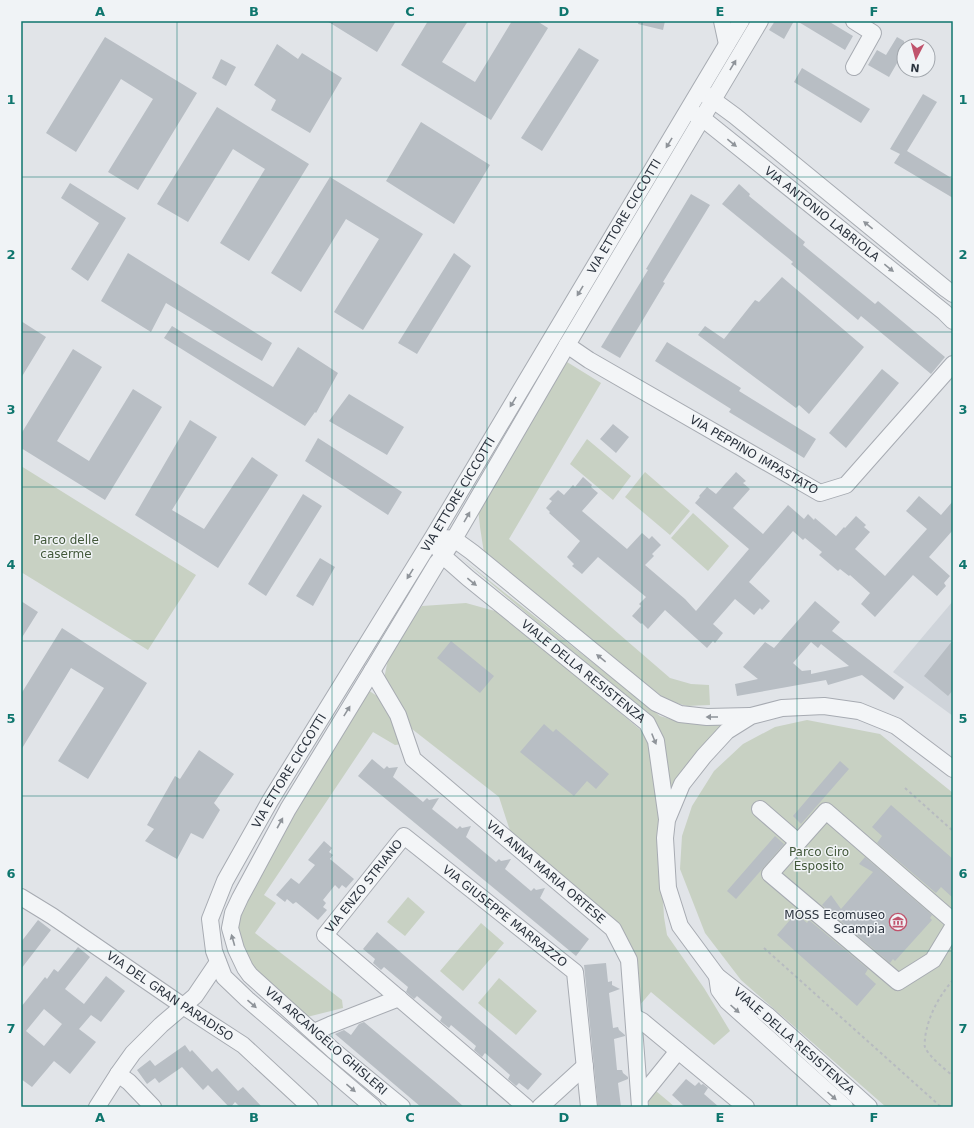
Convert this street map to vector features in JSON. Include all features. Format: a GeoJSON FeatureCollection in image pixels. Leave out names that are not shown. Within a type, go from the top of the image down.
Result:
{"type":"FeatureCollection","features":[{"type":"Feature","properties":{"kind":"street"},"geometry":{"type":"LineString","coordinates":[[722,21],[727,44]]}},
{"type":"Feature","properties":{"kind":"street","name":"VIA ETTORE CICCOTTI"},"geometry":{"type":"LineString","coordinates":[[250,975],[236,949],[230,928],[233,913],[240,898],[288,809],[430,574],[454,539],[702,118],[707,95],[727,44],[741,21]]}},
{"type":"Feature","properties":{"kind":"street","name":"VIA ETTORE CICCOTTI"},"geometry":{"type":"LineString","coordinates":[[224,977],[214,952],[210,919],[225,880],[270,801],[433,537],[688,110],[707,95],[760,21]]}},
{"type":"Feature","properties":{"kind":"street"},"geometry":{"type":"LineString","coordinates":[[854,21],[873,33],[854,66]]}},
{"type":"Feature","properties":{"kind":"street","name":"VIA ANTONIO LABRIOLA"},"geometry":{"type":"LineString","coordinates":[[707,95],[741,120],[953,294]]}},
{"type":"Feature","properties":{"kind":"street","name":"VIA ANTONIO LABRIOLA"},"geometry":{"type":"LineString","coordinates":[[688,110],[702,118],[944,312],[953,321]]}},
{"type":"Feature","properties":{"kind":"street","name":"VIA PEPPINO IMPASTATO"},"geometry":{"type":"LineString","coordinates":[[567,345],[589,360],[820,493],[846,485],[953,364]]}},
{"type":"Feature","properties":{"kind":"street"},"geometry":{"type":"LineString","coordinates":[[433,537],[454,539]]}},
{"type":"Feature","properties":{"kind":"street"},"geometry":{"type":"LineString","coordinates":[[433,537],[443,556]]}},
{"type":"Feature","properties":{"kind":"street","name":"VIALE DELLA RESISTENZA"},"geometry":{"type":"LineString","coordinates":[[454,539],[472,552],[656,703],[680,714],[707,717],[752,716],[782,708],[824,706],[859,711],[896,726],[953,769]]}},
{"type":"Feature","properties":{"kind":"street","name":"VIALE DELLA RESISTENZA"},"geometry":{"type":"LineString","coordinates":[[443,556],[647,723],[656,741],[668,820]]}},
{"type":"Feature","properties":{"kind":"street","name":"VIA ANNA MARIA ORTESE"},"geometry":{"type":"LineString","coordinates":[[372,671],[398,715],[413,759],[613,929],[629,960],[640,1102]]}},
{"type":"Feature","properties":{"kind":"street","name":"VIALE DELLA RESISTENZA"},"geometry":{"type":"LineString","coordinates":[[752,716],[727,732],[704,756],[682,784],[668,820],[665,838],[668,888],[680,926],[717,976],[767,1015],[869,1107]]}},
{"type":"Feature","properties":{"kind":"street"},"geometry":{"type":"LineString","coordinates":[[760,809],[798,842]]}},
{"type":"Feature","properties":{"kind":"street"},"geometry":{"type":"LineString","coordinates":[[953,921],[826,811],[770,874],[898,982],[933,960],[953,927]]}},
{"type":"Feature","properties":{"kind":"street","name":"VIA ENZO STRIANO"},"geometry":{"type":"LineString","coordinates":[[404,836],[325,935],[526,1107]]}},
{"type":"Feature","properties":{"kind":"street","name":"VIA GIUSEPPE MARRAZZO"},"geometry":{"type":"LineString","coordinates":[[404,836],[575,972],[589,1107]]}},
{"type":"Feature","properties":{"kind":"street","name":"VIA DEL GRAN PARADISO"},"geometry":{"type":"LineString","coordinates":[[21,897],[52,916],[183,1006],[243,1044],[310,1107]]}},
{"type":"Feature","properties":{"kind":"street"},"geometry":{"type":"LineString","coordinates":[[97,1107],[133,1053],[194,996],[218,962]]}},
{"type":"Feature","properties":{"kind":"street","name":"VIA ARCANGELO GHISLERI"},"geometry":{"type":"LineString","coordinates":[[250,975],[334,1051],[402,1107]]}},
{"type":"Feature","properties":{"kind":"street","name":"VIALE DELLA RESISTENZA"},"geometry":{"type":"LineString","coordinates":[[717,976],[719,990],[727,1001],[845,1107]]}},
{"type":"Feature","properties":{"kind":"street","name":"VIA ARCANGELO GHISLERI"},"geometry":{"type":"LineString","coordinates":[[224,977],[247,999],[374,1107]]}},
{"type":"Feature","properties":{"kind":"street"},"geometry":{"type":"LineString","coordinates":[[314,1032],[399,998]]}},
{"type":"Feature","properties":{"kind":"street"},"geometry":{"type":"LineString","coordinates":[[634,1017],[642,1021],[746,1107]]}},
{"type":"Feature","properties":{"kind":"street"},"geometry":{"type":"LineString","coordinates":[[640,1102],[678,1051]]}},
{"type":"Feature","properties":{"kind":"street"},"geometry":{"type":"LineString","coordinates":[[540,1107],[584,1066]]}},
{"type":"Feature","properties":{"kind":"street"},"geometry":{"type":"LineString","coordinates":[[118,1074],[130,1082],[153,1107]]}},
{"type":"Feature","properties":{"kind":"path"},"geometry":{"type":"LineString","coordinates":[[905,788],[953,831]]}},
{"type":"Feature","properties":{"kind":"path"},"geometry":{"type":"LineString","coordinates":[[764,948],[941,1107]]}},
{"type":"Feature","properties":{"kind":"path"},"geometry":{"type":"LineString","coordinates":[[953,980],[947,986],[932,1011],[926,1030],[924,1046],[931,1056],[953,1076]]}},
{"type":"Feature","properties":{"kind":"shaded area"},"geometry":{"type":"Polygon","coordinates":[[[953,601],[953,716],[893,672],[953,601]]]}},
{"type":"Feature","properties":{"kind":"green space"},"geometry":{"type":"Polygon","coordinates":[[[567,362],[601,383],[509,539],[670,678],[691,684],[709,685],[710,705],[687,706],[668,701],[492,563],[484,553],[478,508],[567,362]]]}},
{"type":"Feature","properties":{"kind":"green space"},"geometry":{"type":"Polygon","coordinates":[[[587,439],[631,476],[613,500],[570,464],[587,439]]]}},
{"type":"Feature","properties":{"kind":"green space","name":"Parco delle caserme"},"geometry":{"type":"Polygon","coordinates":[[[21,466],[196,575],[148,650],[21,572],[21,466]]]}},
{"type":"Feature","properties":{"kind":"green space"},"geometry":{"type":"Polygon","coordinates":[[[645,472],[690,511],[670,535],[625,497],[645,472]]]}},
{"type":"Feature","properties":{"kind":"green space"},"geometry":{"type":"Polygon","coordinates":[[[693,513],[729,546],[708,571],[671,538],[693,513]]]}},
{"type":"Feature","properties":{"kind":"green space"},"geometry":{"type":"Polygon","coordinates":[[[461,558],[660,716],[684,723],[704,725],[729,723],[669,798],[652,720],[461,558]]]}},
{"type":"Feature","properties":{"kind":"green space"},"geometry":{"type":"Polygon","coordinates":[[[466,603],[502,613],[643,732],[654,755],[664,917],[667,935],[704,988],[730,1031],[714,1045],[651,992],[639,1006],[624,950],[515,846],[499,797],[412,729],[398,707],[384,679],[388,659],[409,624],[422,606],[466,603]]]}},
{"type":"Feature","properties":{"kind":"green space"},"geometry":{"type":"Polygon","coordinates":[[[368,690],[380,698],[395,714],[402,744],[395,745],[373,732],[264,895],[276,903],[255,933],[342,1000],[343,1008],[307,1017],[245,968],[233,913],[368,690]]]}},
{"type":"Feature","properties":{"kind":"green space","name":"Parco Ciro Esposito"},"geometry":{"type":"Polygon","coordinates":[[[807,720],[880,734],[953,793],[953,1107],[886,1107],[741,980],[705,933],[680,869],[682,836],[692,806],[714,771],[743,744],[775,727],[807,720]]]}},
{"type":"Feature","properties":{"kind":"green space"},"geometry":{"type":"Polygon","coordinates":[[[408,897],[425,912],[405,936],[387,922],[408,897]]]}},
{"type":"Feature","properties":{"kind":"green space"},"geometry":{"type":"Polygon","coordinates":[[[481,923],[504,943],[463,991],[440,971],[481,923]]]}},
{"type":"Feature","properties":{"kind":"green space"},"geometry":{"type":"Polygon","coordinates":[[[499,978],[537,1011],[516,1035],[478,1003],[499,978]]]}},
{"type":"Feature","properties":{"kind":"green space"},"geometry":{"type":"Polygon","coordinates":[[[656,1091],[675,1107],[649,1107],[649,1101],[656,1091]]]}},
{"type":"Feature","properties":{"kind":"building"},"geometry":{"type":"Polygon","coordinates":[[[327,21],[396,21],[377,52],[327,21]]]}},
{"type":"Feature","properties":{"kind":"building"},"geometry":{"type":"Polygon","coordinates":[[[428,21],[468,21],[442,62],[475,82],[512,21],[537,21],[548,28],[491,120],[401,65],[428,21]]]}},
{"type":"Feature","properties":{"kind":"building"},"geometry":{"type":"Polygon","coordinates":[[[639,21],[665,21],[663,30],[638,24],[639,21]]]}},
{"type":"Feature","properties":{"kind":"building"},"geometry":{"type":"Polygon","coordinates":[[[775,21],[794,21],[784,39],[769,30],[775,21]]]}},
{"type":"Feature","properties":{"kind":"building"},"geometry":{"type":"Polygon","coordinates":[[[797,21],[828,21],[853,36],[845,50],[797,21]]]}},
{"type":"Feature","properties":{"kind":"building"},"geometry":{"type":"Polygon","coordinates":[[[105,37],[197,93],[138,190],[108,172],[153,99],[121,79],[76,152],[46,133],[105,37]]]}},
{"type":"Feature","properties":{"kind":"building"},"geometry":{"type":"Polygon","coordinates":[[[896,39],[896,65],[889,77],[868,65],[877,50],[886,55],[896,39]]]}},
{"type":"Feature","properties":{"kind":"building"},"geometry":{"type":"Polygon","coordinates":[[[277,44],[298,59],[302,53],[342,78],[310,133],[271,110],[276,100],[254,85],[277,44]]]}},
{"type":"Feature","properties":{"kind":"building"},"geometry":{"type":"Polygon","coordinates":[[[579,48],[599,60],[542,151],[521,138],[579,48]]]}},
{"type":"Feature","properties":{"kind":"building"},"geometry":{"type":"Polygon","coordinates":[[[221,59],[236,67],[226,86],[212,78],[221,59]]]}},
{"type":"Feature","properties":{"kind":"building"},"geometry":{"type":"Polygon","coordinates":[[[802,68],[870,109],[861,123],[794,82],[802,68]]]}},
{"type":"Feature","properties":{"kind":"building"},"geometry":{"type":"Polygon","coordinates":[[[923,94],[937,102],[907,151],[953,179],[953,198],[894,163],[900,154],[890,149],[923,94]]]}},
{"type":"Feature","properties":{"kind":"building"},"geometry":{"type":"Polygon","coordinates":[[[217,107],[309,164],[249,261],[220,243],[265,169],[233,149],[188,222],[157,204],[217,107]]]}},
{"type":"Feature","properties":{"kind":"building"},"geometry":{"type":"Polygon","coordinates":[[[421,122],[490,165],[454,224],[386,181],[421,122]]]}},
{"type":"Feature","properties":{"kind":"building"},"geometry":{"type":"Polygon","coordinates":[[[330,177],[423,234],[363,330],[334,312],[379,239],[346,219],[301,292],[271,273],[330,177]]]}},
{"type":"Feature","properties":{"kind":"building"},"geometry":{"type":"Polygon","coordinates":[[[70,183],[126,218],[88,281],[71,269],[99,223],[61,198],[70,183]]]}},
{"type":"Feature","properties":{"kind":"building"},"geometry":{"type":"Polygon","coordinates":[[[739,184],[750,194],[749,196],[805,242],[803,245],[875,304],[878,301],[945,357],[931,374],[861,316],[858,320],[791,264],[793,262],[722,204],[739,184]]]}},
{"type":"Feature","properties":{"kind":"building"},"geometry":{"type":"Polygon","coordinates":[[[691,194],[710,205],[663,282],[665,283],[620,358],[601,347],[648,270],[646,269],[691,194]]]}},
{"type":"Feature","properties":{"kind":"building"},"geometry":{"type":"Polygon","coordinates":[[[128,253],[272,343],[262,361],[166,303],[151,332],[101,301],[128,253]]]}},
{"type":"Feature","properties":{"kind":"building"},"geometry":{"type":"Polygon","coordinates":[[[454,253],[471,266],[417,354],[398,343],[454,253]]]}},
{"type":"Feature","properties":{"kind":"building"},"geometry":{"type":"Polygon","coordinates":[[[782,277],[864,347],[809,414],[799,405],[796,408],[698,335],[705,326],[724,339],[755,300],[759,302],[782,277]]]}},
{"type":"Feature","properties":{"kind":"building"},"geometry":{"type":"Polygon","coordinates":[[[21,321],[46,337],[21,378],[21,321]]]}},
{"type":"Feature","properties":{"kind":"building"},"geometry":{"type":"Polygon","coordinates":[[[172,326],[273,387],[298,347],[338,373],[316,413],[315,412],[305,426],[164,338],[172,326]]]}},
{"type":"Feature","properties":{"kind":"building"},"geometry":{"type":"Polygon","coordinates":[[[667,342],[741,388],[739,391],[816,439],[804,458],[729,412],[731,409],[655,361],[667,342]]]}},
{"type":"Feature","properties":{"kind":"building"},"geometry":{"type":"Polygon","coordinates":[[[73,349],[102,367],[57,441],[89,461],[133,389],[162,407],[105,500],[21,448],[21,434],[73,349]]]}},
{"type":"Feature","properties":{"kind":"building"},"geometry":{"type":"Polygon","coordinates":[[[882,369],[899,383],[846,448],[829,433],[882,369]]]}},
{"type":"Feature","properties":{"kind":"building"},"geometry":{"type":"Polygon","coordinates":[[[349,394],[404,427],[387,455],[329,421],[349,394]]]}},
{"type":"Feature","properties":{"kind":"building"},"geometry":{"type":"Polygon","coordinates":[[[190,420],[217,437],[172,510],[204,529],[252,457],[278,475],[218,568],[135,515],[190,420]]]}},
{"type":"Feature","properties":{"kind":"building"},"geometry":{"type":"Polygon","coordinates":[[[613,424],[629,437],[616,453],[600,439],[613,424]]]}},
{"type":"Feature","properties":{"kind":"building"},"geometry":{"type":"Polygon","coordinates":[[[318,438],[402,492],[388,515],[305,461],[318,438]]]}},
{"type":"Feature","properties":{"kind":"building"},"geometry":{"type":"Polygon","coordinates":[[[736,472],[746,481],[743,483],[750,489],[733,508],[763,534],[788,505],[804,519],[808,514],[814,520],[815,518],[836,536],[856,516],[866,525],[864,527],[870,532],[855,549],[885,576],[927,529],[906,511],[919,496],[941,515],[953,501],[953,530],[929,557],[950,576],[944,583],[946,586],[937,596],[913,575],[875,617],[861,604],[870,593],[850,575],[849,576],[840,569],[838,571],[819,555],[822,552],[805,538],[803,540],[793,531],[749,582],[770,601],[762,610],[760,608],[754,615],[735,599],[713,624],[723,633],[715,643],[713,641],[707,648],[665,610],[648,629],[642,623],[641,624],[632,616],[641,606],[639,604],[646,597],[598,557],[582,574],[572,566],[574,564],[567,557],[580,541],[549,513],[550,512],[546,508],[552,501],[549,499],[558,490],[564,495],[573,485],[575,487],[583,477],[598,493],[582,511],[627,549],[642,533],[649,539],[652,536],[661,545],[652,554],[654,556],[645,565],[685,599],[696,611],[749,549],[695,503],[707,487],[716,494],[736,472]]]}},
{"type":"Feature","properties":{"kind":"building"},"geometry":{"type":"Polygon","coordinates":[[[303,494],[322,506],[266,596],[248,584],[303,494]]]}},
{"type":"Feature","properties":{"kind":"building"},"geometry":{"type":"Polygon","coordinates":[[[320,558],[335,567],[313,606],[296,596],[320,558]]]}},
{"type":"Feature","properties":{"kind":"building"},"geometry":{"type":"Polygon","coordinates":[[[21,601],[38,612],[21,639],[21,601]]]}},
{"type":"Feature","properties":{"kind":"building"},"geometry":{"type":"Polygon","coordinates":[[[815,601],[840,622],[832,631],[904,687],[894,700],[862,675],[828,685],[826,680],[737,696],[735,684],[758,679],[743,667],[765,642],[774,648],[815,601]],[[811,642],[793,663],[802,671],[811,670],[811,674],[849,666],[821,644],[818,648],[811,642]]]}},
{"type":"Feature","properties":{"kind":"building"},"geometry":{"type":"Polygon","coordinates":[[[62,628],[147,683],[88,779],[58,761],[104,688],[71,668],[21,750],[21,694],[62,628]]]}},
{"type":"Feature","properties":{"kind":"building"},"geometry":{"type":"Polygon","coordinates":[[[953,640],[953,690],[948,696],[924,676],[953,640]]]}},
{"type":"Feature","properties":{"kind":"building"},"geometry":{"type":"Polygon","coordinates":[[[451,641],[494,676],[480,693],[437,658],[451,641]]]}},
{"type":"Feature","properties":{"kind":"building"},"geometry":{"type":"Polygon","coordinates":[[[544,724],[553,732],[556,729],[609,774],[596,789],[587,781],[574,796],[520,752],[544,724]]]}},
{"type":"Feature","properties":{"kind":"building"},"geometry":{"type":"Polygon","coordinates":[[[199,750],[234,774],[214,803],[220,810],[203,839],[191,833],[177,859],[145,841],[154,829],[147,825],[175,776],[180,779],[199,750]]]}},
{"type":"Feature","properties":{"kind":"building"},"geometry":{"type":"Polygon","coordinates":[[[372,759],[384,769],[387,766],[389,768],[398,767],[393,777],[423,802],[427,798],[429,800],[439,798],[432,809],[457,829],[460,826],[462,828],[471,826],[466,837],[496,862],[499,859],[501,861],[511,859],[505,869],[531,891],[534,888],[536,890],[545,888],[540,898],[589,939],[576,956],[358,776],[372,759]]]}},
{"type":"Feature","properties":{"kind":"building"},"geometry":{"type":"Polygon","coordinates":[[[840,761],[849,769],[801,824],[793,816],[840,761]]]}},
{"type":"Feature","properties":{"kind":"building"},"geometry":{"type":"Polygon","coordinates":[[[891,805],[953,859],[953,898],[941,887],[936,893],[877,843],[882,836],[872,827],[891,805]]]}},
{"type":"Feature","properties":{"kind":"building"},"geometry":{"type":"Polygon","coordinates":[[[775,836],[784,844],[736,899],[727,891],[775,836]]]}},
{"type":"Feature","properties":{"kind":"building"},"geometry":{"type":"Polygon","coordinates":[[[324,841],[332,848],[329,852],[333,855],[330,859],[354,879],[346,888],[342,885],[339,889],[335,885],[323,900],[326,903],[323,907],[327,910],[318,920],[296,902],[293,904],[287,899],[285,902],[276,895],[291,878],[299,884],[315,865],[308,860],[324,841]]]}},
{"type":"Feature","properties":{"kind":"building"},"geometry":{"type":"Polygon","coordinates":[[[865,857],[932,915],[930,918],[932,920],[895,961],[893,959],[890,963],[822,905],[831,895],[841,909],[873,872],[859,864],[865,857]]]}},
{"type":"Feature","properties":{"kind":"building"},"geometry":{"type":"Polygon","coordinates":[[[796,913],[807,923],[809,920],[868,969],[865,974],[876,984],[857,1006],[777,935],[796,913]]]}},
{"type":"Feature","properties":{"kind":"building"},"geometry":{"type":"Polygon","coordinates":[[[38,920],[51,930],[21,969],[21,942],[38,920]]]}},
{"type":"Feature","properties":{"kind":"building"},"geometry":{"type":"Polygon","coordinates":[[[377,932],[542,1074],[528,1090],[519,1083],[516,1086],[508,1079],[510,1075],[485,1053],[482,1057],[474,1050],[476,1046],[451,1025],[449,1028],[440,1021],[442,1017],[417,996],[414,999],[406,992],[408,987],[384,967],[381,970],[373,963],[375,959],[363,949],[377,932]]]}},
{"type":"Feature","properties":{"kind":"building"},"geometry":{"type":"Polygon","coordinates":[[[78,947],[90,957],[65,989],[84,1004],[106,976],[125,991],[101,1022],[91,1015],[79,1029],[96,1042],[70,1074],[54,1061],[32,1087],[21,1079],[21,1007],[45,977],[47,979],[54,969],[58,972],[78,947]],[[44,1009],[26,1031],[44,1046],[62,1024],[44,1009]]]}},
{"type":"Feature","properties":{"kind":"building"},"geometry":{"type":"Polygon","coordinates":[[[606,963],[608,982],[612,981],[612,985],[620,989],[609,993],[613,1028],[618,1027],[619,1030],[625,1035],[614,1039],[617,1070],[622,1070],[628,1077],[628,1079],[618,1083],[621,1107],[598,1107],[584,965],[606,963]]]}},
{"type":"Feature","properties":{"kind":"building"},"geometry":{"type":"Polygon","coordinates":[[[364,1022],[464,1107],[421,1107],[335,1034],[344,1030],[351,1035],[359,1024],[364,1022]]]}},
{"type":"Feature","properties":{"kind":"building"},"geometry":{"type":"Polygon","coordinates":[[[185,1045],[190,1052],[192,1050],[212,1072],[217,1068],[238,1091],[243,1087],[262,1107],[240,1107],[235,1102],[231,1107],[229,1107],[208,1085],[203,1090],[182,1067],[159,1083],[155,1078],[147,1084],[137,1070],[150,1060],[155,1066],[185,1045]]]}},
{"type":"Feature","properties":{"kind":"building"},"geometry":{"type":"Polygon","coordinates":[[[686,1079],[695,1086],[699,1082],[701,1085],[703,1084],[708,1088],[704,1094],[719,1107],[685,1107],[672,1095],[686,1079]]]}},
{"type":"Feature","properties":{"kind":"place","name":"MOSS Ecomuseo Scampia"},"geometry":{"type":"Point","coordinates":[898,922]}}]}
